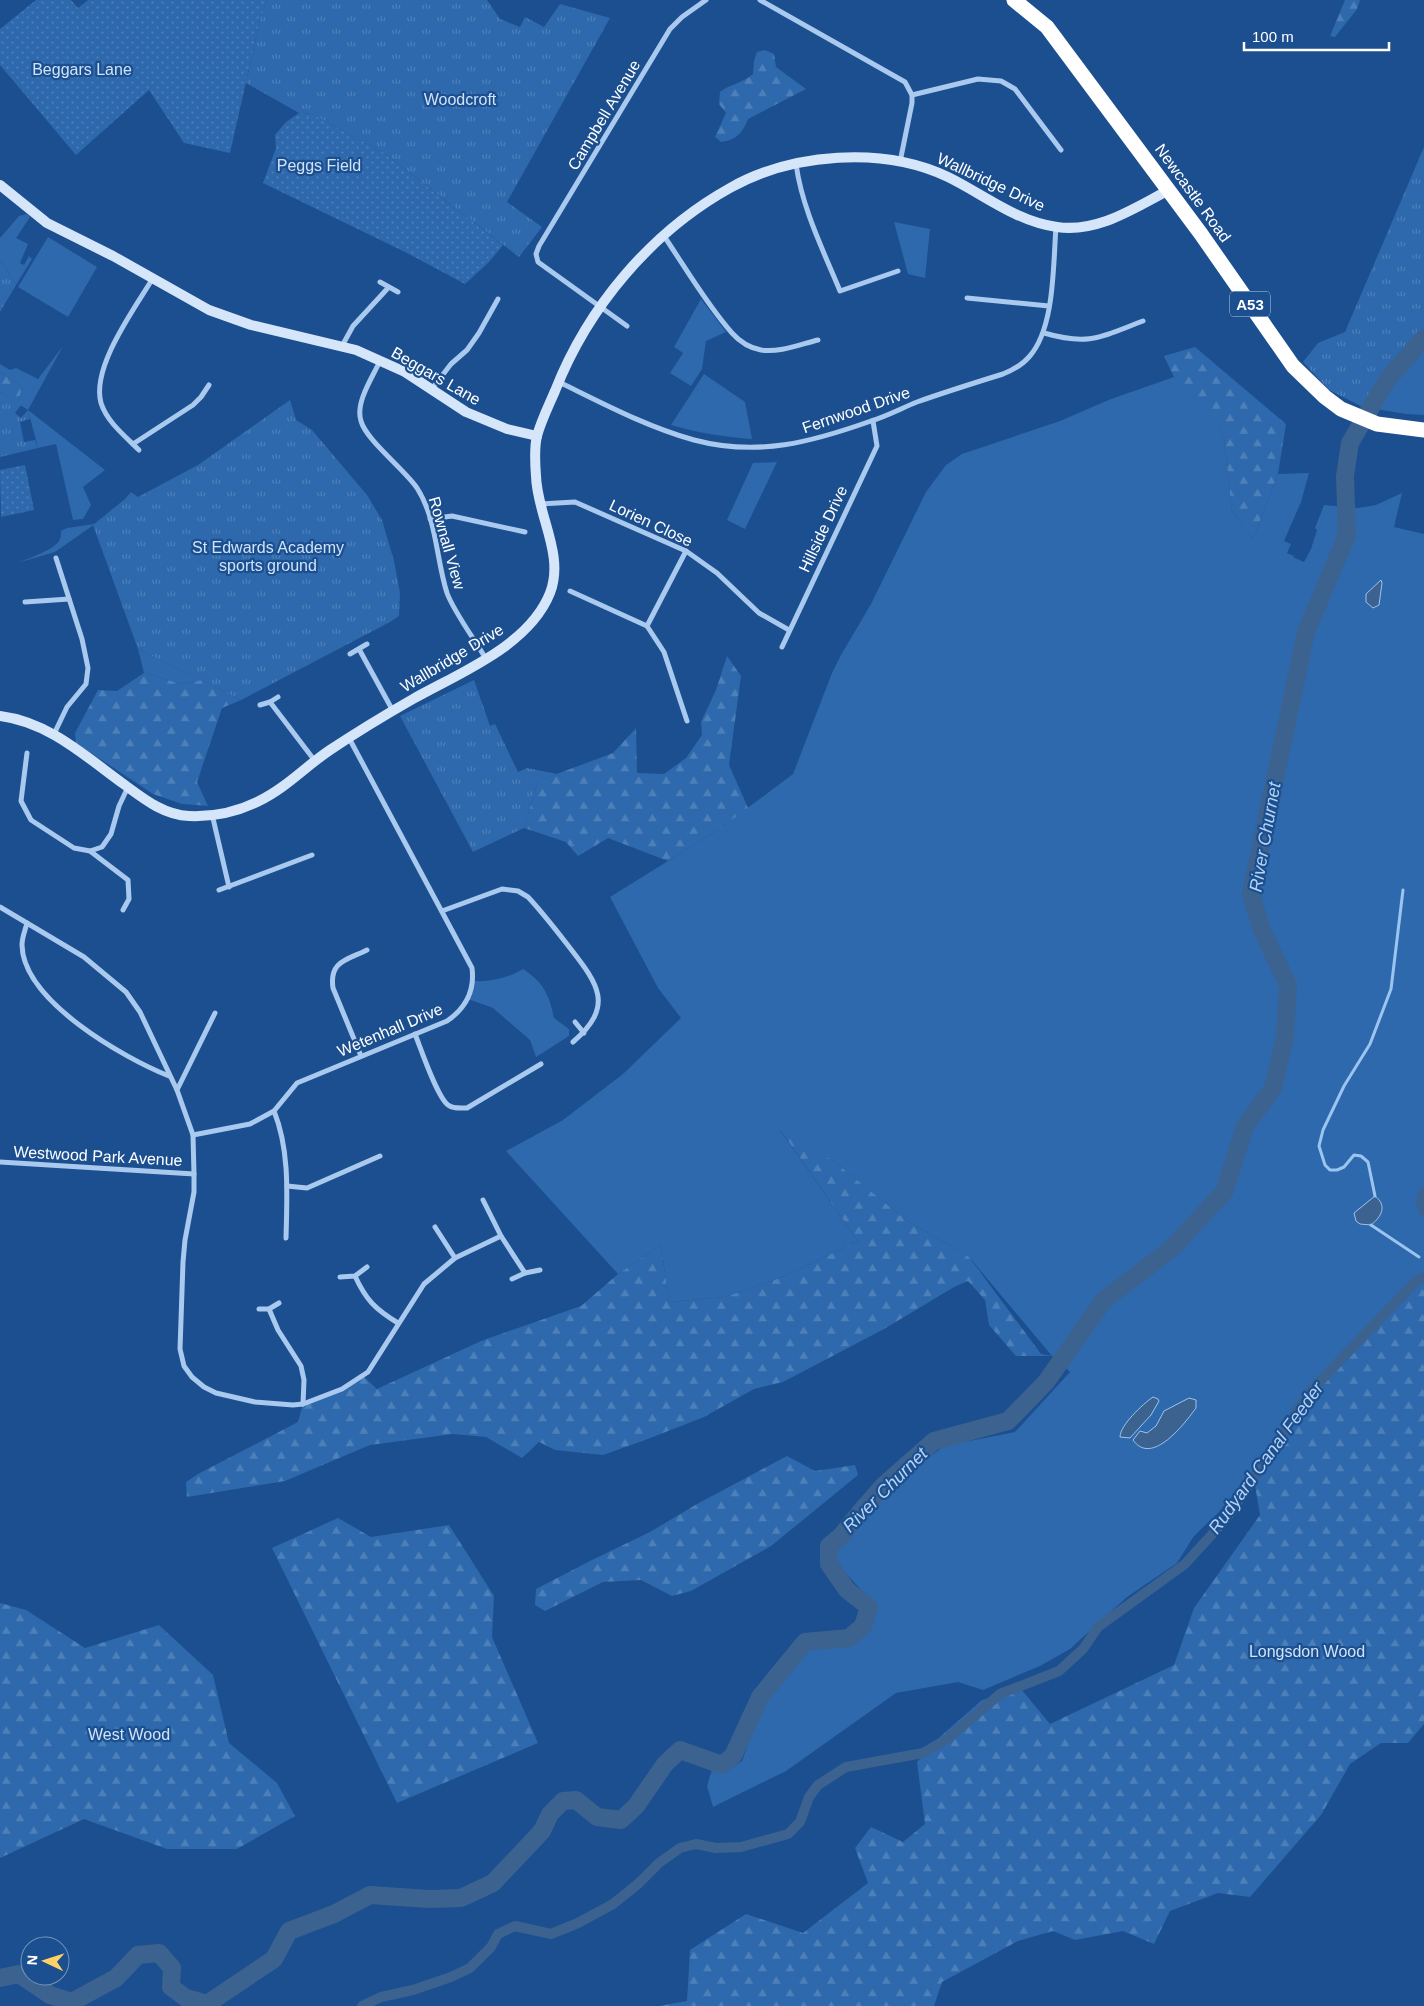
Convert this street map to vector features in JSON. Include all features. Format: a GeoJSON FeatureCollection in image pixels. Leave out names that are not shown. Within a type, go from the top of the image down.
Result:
{"type":"FeatureCollection","features":[{"type":"Feature","properties":{"kind":"highway","name":"Newcastle Road"},"geometry":{"type":"LineString","coordinates":[[1014,0],[1047,27],[1169,190],[1293,366],[1325,398],[1341,409],[1377,424],[1424,430]]}},
{"type":"Feature","properties":{"kind":"street","name":"Campbell Avenue"},"geometry":{"type":"LineString","coordinates":[[601,306],[538,262],[536,254],[538,246],[670,29],[682,17],[706,0]]}},
{"type":"Feature","properties":{"kind":"street"},"geometry":{"type":"LineString","coordinates":[[760,0],[905,82],[912,95],[911,112],[900,162]]}},
{"type":"Feature","properties":{"kind":"street"},"geometry":{"type":"LineString","coordinates":[[912,95],[978,79],[1001,81],[1015,89],[1062,150]]}},
{"type":"Feature","properties":{"kind":"street","name":"Wallbridge Drive"},"geometry":{"type":"LineString","coordinates":[[0,716],[36,725],[54,734],[128,787],[169,813],[187,816],[228,812],[263,799],[349,738],[486,659],[522,633],[544,606],[552,588],[555,570],[552,548],[536,481],[537,436],[558,382],[580,337],[601,306],[631,269],[664,236],[702,205],[732,186],[762,173],[796,163],[851,158],[900,162],[926,168],[947,176],[1026,219],[1056,227],[1091,226],[1107,222],[1169,190]]}},
{"type":"Feature","properties":{"kind":"street"},"geometry":{"type":"LineString","coordinates":[[796,163],[799,185],[810,218],[840,292],[898,271]]}},
{"type":"Feature","properties":{"kind":"street","name":"Beggars Lane"},"geometry":{"type":"LineString","coordinates":[[0,185],[47,223],[209,310],[250,325],[356,350],[405,372],[466,412],[507,429],[537,436]]}},
{"type":"Feature","properties":{"kind":"street","name":"Fernwood Drive"},"geometry":{"type":"LineString","coordinates":[[558,382],[665,430],[694,440],[729,446],[760,448],[785,446],[825,436],[872,421],[917,402],[1003,374],[1017,368],[1029,358],[1044,333],[1049,306],[1056,227]]}},
{"type":"Feature","properties":{"kind":"street"},"geometry":{"type":"LineString","coordinates":[[664,236],[718,315],[742,342],[762,350],[774,350],[818,340]]}},
{"type":"Feature","properties":{"kind":"street"},"geometry":{"type":"LineString","coordinates":[[139,450],[105,412],[100,393],[100,381],[104,367],[121,331],[152,278]]}},
{"type":"Feature","properties":{"kind":"street"},"geometry":{"type":"LineString","coordinates":[[380,282],[398,292]]}},
{"type":"Feature","properties":{"kind":"street"},"geometry":{"type":"LineString","coordinates":[[342,347],[353,326],[388,288]]}},
{"type":"Feature","properties":{"kind":"street"},"geometry":{"type":"LineString","coordinates":[[967,298],[1049,306]]}},
{"type":"Feature","properties":{"kind":"street"},"geometry":{"type":"LineString","coordinates":[[430,390],[451,364],[471,344],[498,299]]}},
{"type":"Feature","properties":{"kind":"street"},"geometry":{"type":"LineString","coordinates":[[601,306],[628,326]]}},
{"type":"Feature","properties":{"kind":"street"},"geometry":{"type":"LineString","coordinates":[[1044,333],[1073,339],[1091,340],[1143,321]]}},
{"type":"Feature","properties":{"kind":"street","name":"Rownall View"},"geometry":{"type":"LineString","coordinates":[[380,361],[359,411],[361,423],[368,434],[418,489],[430,519],[448,594],[486,659]]}},
{"type":"Feature","properties":{"kind":"street"},"geometry":{"type":"LineString","coordinates":[[133,444],[193,405],[209,385]]}},
{"type":"Feature","properties":{"kind":"street","name":"Hillside Drive"},"geometry":{"type":"LineString","coordinates":[[782,647],[877,446],[872,421]]}},
{"type":"Feature","properties":{"kind":"street","name":"Lorien Close"},"geometry":{"type":"LineString","coordinates":[[540,504],[575,502],[686,551],[717,573],[759,613],[789,630]]}},
{"type":"Feature","properties":{"kind":"street"},"geometry":{"type":"LineString","coordinates":[[430,519],[452,516],[525,532]]}},
{"type":"Feature","properties":{"kind":"street"},"geometry":{"type":"LineString","coordinates":[[647,626],[686,551]]}},
{"type":"Feature","properties":{"kind":"street"},"geometry":{"type":"LineString","coordinates":[[54,734],[67,707],[81,691],[88,676],[82,639],[56,558]]}},
{"type":"Feature","properties":{"kind":"street"},"geometry":{"type":"LineString","coordinates":[[570,591],[647,626],[664,652],[687,721]]}},
{"type":"Feature","properties":{"kind":"street"},"geometry":{"type":"LineString","coordinates":[[25,602],[69,599]]}},
{"type":"Feature","properties":{"kind":"street"},"geometry":{"type":"LineString","coordinates":[[350,654],[367,644]]}},
{"type":"Feature","properties":{"kind":"street"},"geometry":{"type":"LineString","coordinates":[[359,649],[393,711]]}},
{"type":"Feature","properties":{"kind":"street"},"geometry":{"type":"LineString","coordinates":[[260,705],[278,697]]}},
{"type":"Feature","properties":{"kind":"street"},"geometry":{"type":"LineString","coordinates":[[270,702],[315,761]]}},
{"type":"Feature","properties":{"kind":"street","name":"Wetenhall Drive"},"geometry":{"type":"LineString","coordinates":[[193,1135],[250,1124],[274,1111],[297,1084],[447,1021],[457,1015],[470,997],[474,981],[472,968],[349,738]]}},
{"type":"Feature","properties":{"kind":"street"},"geometry":{"type":"LineString","coordinates":[[26,754],[21,802],[31,820],[74,848],[90,851],[128,880],[129,899],[123,910]]}},
{"type":"Feature","properties":{"kind":"street"},"geometry":{"type":"LineString","coordinates":[[90,851],[102,847],[111,834],[119,806],[128,787]]}},
{"type":"Feature","properties":{"kind":"street"},"geometry":{"type":"LineString","coordinates":[[212,814],[229,887]]}},
{"type":"Feature","properties":{"kind":"street"},"geometry":{"type":"LineString","coordinates":[[219,890],[312,855]]}},
{"type":"Feature","properties":{"kind":"street"},"geometry":{"type":"LineString","coordinates":[[442,911],[502,889],[518,891],[528,897],[590,972],[594,982],[598,999],[597,1013],[584,1033],[574,1042]]}},
{"type":"Feature","properties":{"kind":"street"},"geometry":{"type":"LineString","coordinates":[[0,907],[84,958],[126,992],[140,1012],[177,1090],[193,1135],[194,1174],[194,1192],[182,1262],[180,1349],[184,1366],[192,1377],[204,1387],[216,1393],[255,1402],[280,1405],[303,1404],[342,1389],[368,1372],[424,1284],[456,1258],[501,1236]]}},
{"type":"Feature","properties":{"kind":"street"},"geometry":{"type":"LineString","coordinates":[[28,923],[22,936],[24,958],[31,975],[48,996],[76,1022],[100,1040],[145,1066],[169,1076]]}},
{"type":"Feature","properties":{"kind":"street"},"geometry":{"type":"LineString","coordinates":[[361,1056],[333,988],[331,977],[333,970],[338,964],[367,950]]}},
{"type":"Feature","properties":{"kind":"street"},"geometry":{"type":"LineString","coordinates":[[177,1090],[215,1013]]}},
{"type":"Feature","properties":{"kind":"street"},"geometry":{"type":"LineString","coordinates":[[575,1022],[584,1033]]}},
{"type":"Feature","properties":{"kind":"street"},"geometry":{"type":"LineString","coordinates":[[415,1034],[440,1093],[446,1104],[453,1108],[467,1108],[541,1064]]}},
{"type":"Feature","properties":{"kind":"street"},"geometry":{"type":"LineString","coordinates":[[274,1111],[283,1145],[287,1186],[286,1238]]}},
{"type":"Feature","properties":{"kind":"street"},"geometry":{"type":"LineString","coordinates":[[287,1186],[307,1188],[380,1156]]}},
{"type":"Feature","properties":{"kind":"street","name":"Westwood Park Avenue"},"geometry":{"type":"LineString","coordinates":[[0,1162],[194,1174]]}},
{"type":"Feature","properties":{"kind":"street"},"geometry":{"type":"LineString","coordinates":[[483,1200],[501,1236],[525,1273]]}},
{"type":"Feature","properties":{"kind":"street"},"geometry":{"type":"LineString","coordinates":[[435,1227],[456,1258]]}},
{"type":"Feature","properties":{"kind":"street"},"geometry":{"type":"LineString","coordinates":[[340,1277],[356,1276],[367,1267]]}},
{"type":"Feature","properties":{"kind":"street"},"geometry":{"type":"LineString","coordinates":[[512,1279],[525,1273],[540,1270]]}},
{"type":"Feature","properties":{"kind":"street"},"geometry":{"type":"LineString","coordinates":[[356,1276],[369,1301],[379,1312],[398,1323]]}},
{"type":"Feature","properties":{"kind":"street"},"geometry":{"type":"LineString","coordinates":[[259,1310],[269,1309],[279,1303]]}},
{"type":"Feature","properties":{"kind":"street"},"geometry":{"type":"LineString","coordinates":[[269,1309],[278,1330],[301,1366],[304,1380],[303,1404]]}},
{"type":"Feature","properties":{"kind":"green space","name":"Beggars Lane"},"geometry":{"type":"Polygon","coordinates":[[[36,0],[71,0],[78,8],[88,0],[267,0],[260,20],[230,153],[184,143],[149,90],[76,155],[0,65],[0,29],[36,0]]]}},
{"type":"Feature","properties":{"kind":"green space","name":"Woodcroft"},"geometry":{"type":"Polygon","coordinates":[[[267,0],[487,0],[500,19],[520,27],[525,17],[544,27],[560,4],[610,18],[507,202],[542,227],[519,257],[384,153],[312,114],[299,113],[246,83],[260,20],[267,0]]]}},
{"type":"Feature","properties":{"kind":"green space"},"geometry":{"type":"Polygon","coordinates":[[[1345,0],[1360,0],[1357,9],[1335,37],[1330,36],[1345,0]]]}},
{"type":"Feature","properties":{"kind":"green space"},"geometry":{"type":"Polygon","coordinates":[[[765,50],[774,54],[776,67],[806,89],[748,119],[744,128],[735,138],[721,142],[715,137],[726,113],[719,104],[720,92],[753,74],[757,52],[765,50]]]}},
{"type":"Feature","properties":{"kind":"green space","name":"Peggs Field"},"geometry":{"type":"Polygon","coordinates":[[[299,113],[312,114],[384,153],[503,245],[489,262],[465,284],[407,253],[263,183],[276,148],[275,135],[286,122],[299,113]]]}},
{"type":"Feature","properties":{"kind":"green space"},"geometry":{"type":"Polygon","coordinates":[[[1424,147],[1424,330],[1382,376],[1363,407],[1329,390],[1303,362],[1318,343],[1345,332],[1424,147]]]}},
{"type":"Feature","properties":{"kind":"green space"},"geometry":{"type":"Polygon","coordinates":[[[27,214],[30,217],[16,238],[28,244],[20,263],[24,265],[29,256],[32,259],[16,285],[0,260],[0,238],[19,216],[27,214]]]}},
{"type":"Feature","properties":{"kind":"green space"},"geometry":{"type":"Polygon","coordinates":[[[894,222],[930,229],[925,278],[908,274],[894,222]]]}},
{"type":"Feature","properties":{"kind":"green space"},"geometry":{"type":"Polygon","coordinates":[[[48,237],[97,267],[68,317],[18,287],[48,237]]]}},
{"type":"Feature","properties":{"kind":"green space"},"geometry":{"type":"Polygon","coordinates":[[[0,260],[16,285],[0,312],[0,260]]]}},
{"type":"Feature","properties":{"kind":"green space"},"geometry":{"type":"Polygon","coordinates":[[[701,299],[726,332],[706,341],[702,369],[691,386],[670,373],[683,353],[674,347],[701,299]]]}},
{"type":"Feature","properties":{"kind":"green space"},"geometry":{"type":"Polygon","coordinates":[[[1424,330],[1424,415],[1363,407],[1382,376],[1424,330]]]}},
{"type":"Feature","properties":{"kind":"green space"},"geometry":{"type":"Polygon","coordinates":[[[63,346],[28,410],[17,403],[23,387],[0,372],[0,364],[10,370],[16,368],[38,379],[63,346]]]}},
{"type":"Feature","properties":{"kind":"green space"},"geometry":{"type":"Polygon","coordinates":[[[1195,347],[1286,424],[1278,474],[1253,539],[1232,511],[1224,439],[1214,416],[1174,377],[1164,356],[1195,347]]]}},
{"type":"Feature","properties":{"kind":"green space"},"geometry":{"type":"Polygon","coordinates":[[[0,372],[23,387],[17,403],[0,392],[0,372]]]}},
{"type":"Feature","properties":{"kind":"green space"},"geometry":{"type":"Polygon","coordinates":[[[704,374],[745,402],[752,439],[711,434],[671,425],[704,374]]]}},
{"type":"Feature","properties":{"kind":"green space"},"geometry":{"type":"Polygon","coordinates":[[[1174,377],[1214,415],[1224,439],[1232,511],[1253,539],[1278,474],[1309,473],[1301,502],[1284,541],[1291,544],[1287,553],[1293,557],[1304,562],[1311,549],[1317,530],[1315,528],[1324,505],[1358,508],[1376,505],[1402,493],[1394,527],[1424,534],[1424,1280],[1419,1282],[1284,1425],[1253,1473],[1218,1513],[1194,1536],[1177,1563],[1127,1597],[1070,1649],[1040,1666],[983,1690],[958,1682],[896,1693],[786,1771],[713,1807],[707,1786],[713,1766],[732,1768],[742,1761],[762,1705],[806,1647],[852,1642],[870,1630],[874,1609],[868,1597],[837,1564],[837,1549],[874,1507],[920,1464],[944,1446],[1015,1432],[1070,1372],[1052,1356],[969,1257],[906,1220],[835,1162],[780,1130],[858,1241],[785,1276],[725,1297],[669,1302],[661,1245],[618,1274],[506,1151],[563,1120],[623,1074],[681,1018],[658,988],[610,897],[718,830],[793,774],[832,673],[871,604],[926,492],[946,465],[962,454],[1060,421],[1111,399],[1174,377]]]}},
{"type":"Feature","properties":{"kind":"green space"},"geometry":{"type":"Polygon","coordinates":[[[0,392],[21,405],[15,413],[21,418],[28,410],[30,419],[20,422],[24,442],[35,440],[38,448],[0,457],[0,392]]]}},
{"type":"Feature","properties":{"kind":"green space","name":"St Edwards Academy sports ground"},"geometry":{"type":"Polygon","coordinates":[[[290,400],[296,420],[312,430],[367,495],[382,520],[394,561],[400,593],[399,616],[241,700],[138,649],[93,525],[131,492],[138,497],[198,465],[290,400]]]}},
{"type":"Feature","properties":{"kind":"green space"},"geometry":{"type":"Polygon","coordinates":[[[28,410],[105,470],[83,487],[91,505],[83,519],[73,520],[56,444],[38,448],[28,410]]]}},
{"type":"Feature","properties":{"kind":"green space"},"geometry":{"type":"Polygon","coordinates":[[[777,462],[745,529],[727,520],[753,463],[777,462]]]}},
{"type":"Feature","properties":{"kind":"green space"},"geometry":{"type":"Polygon","coordinates":[[[25,465],[34,510],[1,517],[0,470],[25,465]]]}},
{"type":"Feature","properties":{"kind":"green space"},"geometry":{"type":"Polygon","coordinates":[[[95,524],[55,552],[17,563],[41,553],[58,543],[61,531],[67,528],[95,524]]]}},
{"type":"Feature","properties":{"kind":"green space"},"geometry":{"type":"Polygon","coordinates":[[[138,649],[201,680],[182,684],[144,673],[138,649]]]}},
{"type":"Feature","properties":{"kind":"green space"},"geometry":{"type":"Polygon","coordinates":[[[727,656],[741,676],[729,765],[748,808],[718,830],[668,861],[608,838],[578,856],[566,842],[524,828],[538,781],[613,753],[636,728],[637,773],[664,774],[686,758],[702,735],[701,722],[716,690],[727,656]]]}},
{"type":"Feature","properties":{"kind":"green space"},"geometry":{"type":"Polygon","coordinates":[[[144,673],[182,684],[201,680],[241,700],[222,708],[197,782],[208,806],[182,804],[153,794],[76,743],[75,733],[98,690],[117,691],[144,673]]]}},
{"type":"Feature","properties":{"kind":"green space"},"geometry":{"type":"Polygon","coordinates":[[[474,680],[490,726],[495,724],[518,772],[527,768],[557,774],[538,781],[524,828],[473,852],[400,716],[474,680]]]}},
{"type":"Feature","properties":{"kind":"green space"},"geometry":{"type":"Polygon","coordinates":[[[523,969],[541,984],[548,996],[554,1018],[569,1029],[569,1036],[536,1057],[530,1040],[493,1008],[468,999],[474,981],[499,979],[523,969]]]}},
{"type":"Feature","properties":{"kind":"green space"},"geometry":{"type":"Polygon","coordinates":[[[779,1128],[835,1162],[906,1220],[969,1257],[1041,1354],[1052,1356],[1016,1356],[989,1325],[985,1300],[968,1281],[954,1287],[884,1329],[783,1382],[754,1389],[704,1417],[603,1455],[555,1450],[539,1442],[522,1458],[486,1437],[453,1434],[370,1445],[285,1481],[187,1497],[186,1482],[298,1422],[303,1404],[342,1389],[363,1376],[377,1389],[481,1341],[581,1306],[618,1274],[661,1245],[669,1302],[725,1297],[785,1276],[858,1241],[779,1128]]]}},
{"type":"Feature","properties":{"kind":"green space","name":"Longsdon Wood"},"geometry":{"type":"Polygon","coordinates":[[[1424,1280],[1424,1724],[1408,1743],[1381,1743],[1350,1764],[1321,1815],[1250,1897],[1218,1893],[1170,1911],[1154,1944],[1123,1931],[1075,1940],[1053,1931],[1018,1941],[942,1982],[934,2006],[659,2006],[687,2001],[690,1950],[746,1914],[803,1933],[868,1883],[855,1848],[871,1827],[903,1842],[925,1824],[917,1762],[941,1736],[982,1700],[1021,1689],[1050,1724],[1174,1665],[1194,1608],[1260,1515],[1253,1473],[1284,1425],[1419,1282],[1424,1280]]]}},
{"type":"Feature","properties":{"kind":"green space"},"geometry":{"type":"Polygon","coordinates":[[[787,1456],[815,1471],[855,1465],[858,1475],[771,1546],[691,1591],[672,1596],[641,1580],[603,1582],[545,1611],[535,1605],[536,1589],[650,1532],[697,1504],[787,1456]]]}},
{"type":"Feature","properties":{"kind":"green space"},"geometry":{"type":"Polygon","coordinates":[[[338,1518],[371,1537],[449,1525],[494,1596],[492,1637],[538,1743],[397,1803],[272,1548],[338,1518]]]}},
{"type":"Feature","properties":{"kind":"green space","name":"West Wood"},"geometry":{"type":"Polygon","coordinates":[[[0,1603],[26,1610],[85,1648],[159,1625],[213,1675],[229,1743],[277,1783],[295,1816],[237,1849],[167,1849],[84,1819],[0,1858],[0,1603]]]}},
{"type":"Feature","properties":{"kind":"shaded area"},"geometry":{"type":"Polygon","coordinates":[[[1381,580],[1379,605],[1373,608],[1366,602],[1366,594],[1381,580]]]}},
{"type":"Feature","properties":{"kind":"shaded area"},"geometry":{"type":"Polygon","coordinates":[[[1375,1196],[1382,1207],[1380,1215],[1371,1225],[1360,1224],[1356,1221],[1354,1213],[1375,1196]]]}},
{"type":"Feature","properties":{"kind":"shaded area"},"geometry":{"type":"Polygon","coordinates":[[[1153,1397],[1159,1401],[1151,1415],[1130,1438],[1120,1437],[1128,1421],[1153,1397]]]}},
{"type":"Feature","properties":{"kind":"shaded area"},"geometry":{"type":"Polygon","coordinates":[[[1189,1398],[1196,1400],[1196,1408],[1168,1440],[1158,1446],[1149,1448],[1141,1447],[1133,1440],[1140,1431],[1147,1433],[1156,1426],[1164,1411],[1189,1398]]]}},
{"type":"Feature","properties":{"kind":"waterway","name":"River Churnet"},"geometry":{"type":"LineString","coordinates":[[0,1978],[19,1974],[50,1995],[72,2002],[116,1978],[138,1955],[159,1953],[172,1968],[171,1987],[186,1998],[207,2004],[274,1959],[289,1931],[334,1914],[370,1895],[429,1899],[461,1898],[493,1883],[542,1831],[550,1814],[563,1801],[576,1800],[597,1817],[621,1820],[636,1806],[665,1764],[680,1750],[722,1765],[733,1756],[760,1697],[805,1642],[849,1638],[863,1626],[869,1607],[847,1590],[829,1564],[829,1546],[841,1536],[884,1485],[934,1441],[1008,1421],[1046,1382],[1104,1300],[1171,1249],[1224,1192],[1245,1126],[1273,1088],[1285,1037],[1288,985],[1261,928],[1251,893],[1306,632],[1347,535],[1345,476],[1350,443],[1387,380],[1424,338]]}},
{"type":"Feature","properties":{"kind":"waterway"},"geometry":{"type":"LineString","coordinates":[[1375,1196],[1368,1162],[1361,1156],[1354,1155],[1344,1167],[1330,1170],[1325,1165],[1319,1146],[1323,1130],[1344,1086],[1370,1044],[1391,989],[1403,890]]}},
{"type":"Feature","properties":{"kind":"waterway","name":"Rudyard Canal Feeder"},"geometry":{"type":"LineString","coordinates":[[1424,1192],[1421,1203],[1424,1212]]}},
{"type":"Feature","properties":{"kind":"waterway"},"geometry":{"type":"LineString","coordinates":[[1371,1225],[1419,1257]]}},
{"type":"Feature","properties":{"kind":"waterway","name":"Rudyard Canal Feeder"},"geometry":{"type":"LineString","coordinates":[[362,2006],[381,1997],[413,1990],[451,1977],[470,1968],[491,1947],[498,1934],[515,1926],[551,1934],[578,1923],[613,1904],[639,1883],[659,1863],[680,1848],[696,1844],[716,1848],[741,1847],[788,1834],[800,1822],[809,1797],[818,1785],[846,1767],[923,1753],[947,1739],[1000,1694],[1059,1671],[1083,1649],[1098,1627],[1185,1564],[1226,1519],[1275,1447],[1306,1396],[1417,1280],[1424,1277]]}}]}
